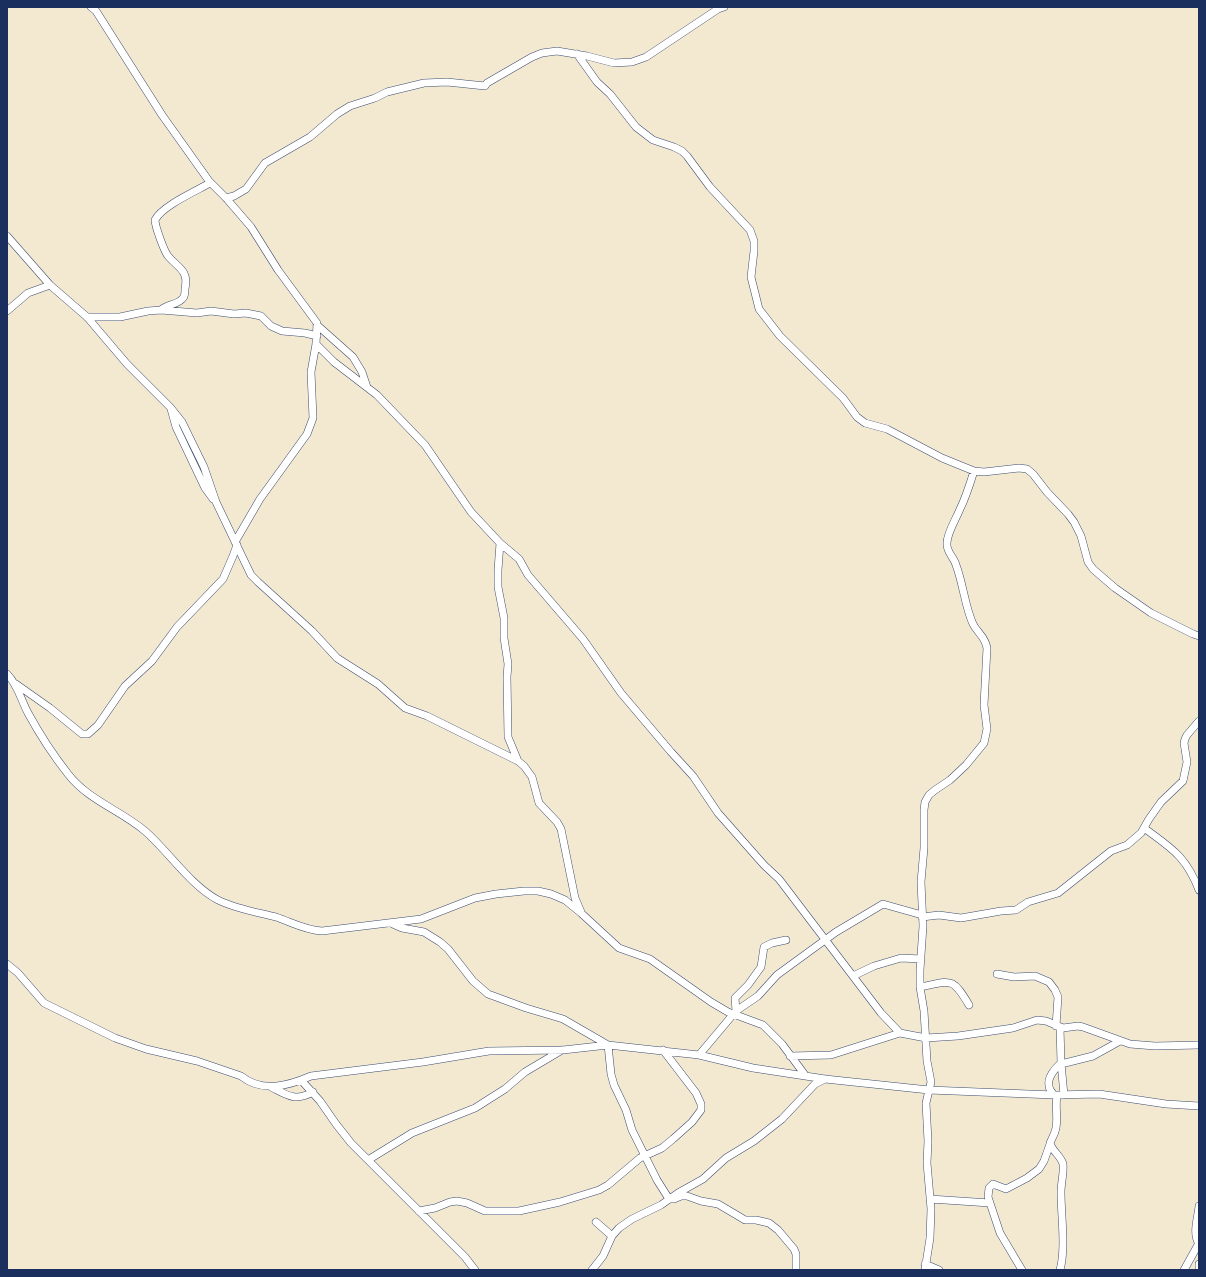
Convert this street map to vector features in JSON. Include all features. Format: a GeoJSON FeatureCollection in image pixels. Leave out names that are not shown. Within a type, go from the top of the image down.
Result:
{"type":"FeatureCollection","features":[{"type":"Feature","properties":{"kind":"street"},"geometry":{"type":"LineString","coordinates":[[91,7],[96,11],[162,115],[210,183],[226,198],[251,227],[278,270],[317,324],[353,357],[362,372],[367,387]]}},
{"type":"Feature","properties":{"kind":"street"},"geometry":{"type":"LineString","coordinates":[[226,198],[234,196],[246,189],[265,163],[310,137],[337,114],[350,106],[392,91],[428,82],[447,82],[485,86],[487,83],[542,53],[557,51],[614,63],[632,62],[646,57],[711,13],[724,7]]}},
{"type":"Feature","properties":{"kind":"street"},"geometry":{"type":"LineString","coordinates":[[577,54],[597,82],[610,94],[636,127],[652,140],[682,151],[710,187],[750,230],[754,241],[751,277],[760,309],[780,336],[843,398],[853,414],[865,423],[887,429],[942,458],[974,471],[984,472],[1019,468],[1027,469],[1074,522],[1081,536],[1088,562],[1092,569],[1115,588],[1151,613],[1199,636]]}},
{"type":"Feature","properties":{"kind":"street"},"geometry":{"type":"LineString","coordinates":[[161,310],[182,299],[184,296],[186,282],[185,275],[180,267],[166,253],[155,220],[163,211],[184,196],[210,183]]}},
{"type":"Feature","properties":{"kind":"street"},"geometry":{"type":"LineString","coordinates":[[7,236],[50,285],[87,317],[126,364],[170,407],[182,422],[204,467],[216,502],[251,575],[312,631],[337,658],[378,684],[410,710],[427,716],[524,766],[532,777],[539,803],[557,822],[561,829],[575,898],[581,913]]}},
{"type":"Feature","properties":{"kind":"street"},"geometry":{"type":"LineString","coordinates":[[7,311],[28,293],[50,285]]}},
{"type":"Feature","properties":{"kind":"street"},"geometry":{"type":"LineString","coordinates":[[87,317],[120,317],[148,311],[161,310],[191,312],[208,311],[234,314],[246,313],[261,316],[273,328],[286,332],[305,333],[316,336]]}},
{"type":"Feature","properties":{"kind":"street"},"geometry":{"type":"LineString","coordinates":[[7,674],[16,684],[50,708],[82,734],[85,735],[89,733],[98,725],[118,694],[152,661],[177,627],[223,580],[233,556],[236,543],[260,499],[307,434],[313,418],[311,372],[316,344],[317,324]]}},
{"type":"Feature","properties":{"kind":"street"},"geometry":{"type":"LineString","coordinates":[[316,344],[334,362],[390,407],[425,445],[468,508],[500,543],[519,559],[528,575],[583,639],[621,693],[693,776],[718,814],[764,865],[779,879],[881,1013],[900,1032]]}},
{"type":"Feature","properties":{"kind":"street"},"geometry":{"type":"LineString","coordinates":[[939,1270],[925,1267],[930,1238],[926,1100],[931,1077],[927,1061],[924,1003],[920,987],[923,926],[921,882],[924,848],[925,802],[929,795],[950,780],[966,764],[984,743],[987,729],[984,705],[987,648],[986,641],[973,624],[955,561],[949,553],[946,544],[948,533],[961,507],[974,471]]}},
{"type":"Feature","properties":{"kind":"street"},"geometry":{"type":"LineString","coordinates":[[500,543],[498,587],[504,618],[504,638],[508,664],[506,677],[508,737],[518,762]]}},
{"type":"Feature","properties":{"kind":"street"},"geometry":{"type":"LineString","coordinates":[[16,684],[28,712],[51,753],[69,776],[87,794],[116,811],[145,831],[203,890],[216,899],[229,905],[278,918],[314,931],[339,930],[421,920],[475,898],[496,894],[524,890],[551,894],[565,900],[619,948],[661,966],[711,1002],[763,1025],[782,1044],[805,1075]]}},
{"type":"Feature","properties":{"kind":"street"},"geometry":{"type":"LineString","coordinates":[[699,1055],[735,1012],[758,996],[777,975],[826,940],[883,904],[922,916],[939,915],[961,918],[1016,910],[1028,902],[1058,893],[1111,851],[1127,845],[1141,833],[1148,819],[1157,807],[1183,781],[1187,762],[1184,743],[1185,739],[1199,721]]}},
{"type":"Feature","properties":{"kind":"street"},"geometry":{"type":"LineString","coordinates":[[1144,828],[1180,856],[1196,881],[1199,890]]}},
{"type":"Feature","properties":{"kind":"street"},"geometry":{"type":"LineString","coordinates":[[392,923],[402,928],[424,932],[440,942],[448,949],[473,981],[488,994],[526,1008],[563,1019],[608,1045]]}},
{"type":"Feature","properties":{"kind":"street"},"geometry":{"type":"LineString","coordinates":[[735,1012],[736,998],[761,967],[764,947],[772,943],[786,940]]}},
{"type":"Feature","properties":{"kind":"street"},"geometry":{"type":"LineString","coordinates":[[853,976],[874,966],[901,958],[921,959]]}},
{"type":"Feature","properties":{"kind":"street"},"geometry":{"type":"LineString","coordinates":[[7,964],[18,973],[44,1002],[115,1038],[146,1049],[197,1061],[241,1076],[256,1084],[270,1087],[296,1098],[303,1097],[313,1092]]}},
{"type":"Feature","properties":{"kind":"street"},"geometry":{"type":"LineString","coordinates":[[997,974],[1014,977],[1033,975],[1038,976],[1048,982],[1055,990],[1058,997],[1058,1027],[1061,1064],[1056,1107],[1056,1129],[1040,1166],[1027,1178],[1006,1189],[995,1184],[990,1185],[988,1194],[1003,1239],[1022,1270]]}},
{"type":"Feature","properties":{"kind":"street"},"geometry":{"type":"LineString","coordinates":[[920,987],[951,982],[961,992],[969,1005]]}},
{"type":"Feature","properties":{"kind":"street"},"geometry":{"type":"LineString","coordinates":[[790,1056],[831,1055],[900,1032],[926,1038],[958,1036],[1013,1028],[1037,1020],[1046,1021],[1058,1027],[1083,1027],[1120,1041],[1137,1045],[1199,1045]]}},
{"type":"Feature","properties":{"kind":"street"},"geometry":{"type":"LineString","coordinates":[[1058,1095],[1050,1090],[1049,1082],[1053,1072],[1061,1064],[1093,1056],[1120,1041]]}},
{"type":"Feature","properties":{"kind":"street"},"geometry":{"type":"LineString","coordinates":[[608,1045],[610,1071],[614,1085],[626,1110],[632,1130],[644,1156],[669,1199]]}},
{"type":"Feature","properties":{"kind":"street"},"geometry":{"type":"LineString","coordinates":[[270,1087],[301,1080],[311,1076],[423,1062],[489,1051],[563,1050],[608,1045],[699,1055],[776,1073],[805,1075],[825,1079],[929,1090],[1058,1095],[1099,1094],[1166,1104],[1199,1106]]}},
{"type":"Feature","properties":{"kind":"street"},"geometry":{"type":"LineString","coordinates":[[368,1160],[412,1133],[475,1108],[505,1089],[526,1072],[563,1050]]}},
{"type":"Feature","properties":{"kind":"street"},"geometry":{"type":"LineString","coordinates":[[419,1211],[454,1202],[467,1203],[485,1211],[519,1211],[539,1207],[604,1188],[635,1162],[662,1148],[673,1139],[697,1118],[702,1107],[695,1092],[662,1050]]}},
{"type":"Feature","properties":{"kind":"street"},"geometry":{"type":"LineString","coordinates":[[592,1270],[602,1256],[612,1236],[619,1228],[632,1219],[660,1205],[703,1179],[726,1158],[772,1127],[792,1110],[815,1084],[825,1079]]}},
{"type":"Feature","properties":{"kind":"street"},"geometry":{"type":"LineString","coordinates":[[301,1080],[326,1108],[342,1132],[465,1257],[475,1270]]}},
{"type":"Feature","properties":{"kind":"street"},"geometry":{"type":"LineString","coordinates":[[1050,1144],[1062,1161],[1063,1165],[1061,1193],[1062,1248],[1060,1270]]}},
{"type":"Feature","properties":{"kind":"street"},"geometry":{"type":"LineString","coordinates":[[669,1199],[689,1196],[701,1201],[718,1204],[745,1220],[769,1223],[778,1230],[794,1249],[796,1254],[796,1270]]}},
{"type":"Feature","properties":{"kind":"street"},"geometry":{"type":"LineString","coordinates":[[930,1199],[990,1203]]}},
{"type":"Feature","properties":{"kind":"street"},"geometry":{"type":"LineString","coordinates":[[1184,1270],[1199,1243],[1196,1239],[1196,1233],[1199,1206]]}},
{"type":"Feature","properties":{"kind":"street"},"geometry":{"type":"LineString","coordinates":[[596,1222],[612,1236]]}},
{"type":"Feature","properties":{"kind":"street"},"geometry":{"type":"LineString","coordinates":[[1198,1270],[1199,1264]]}}]}
